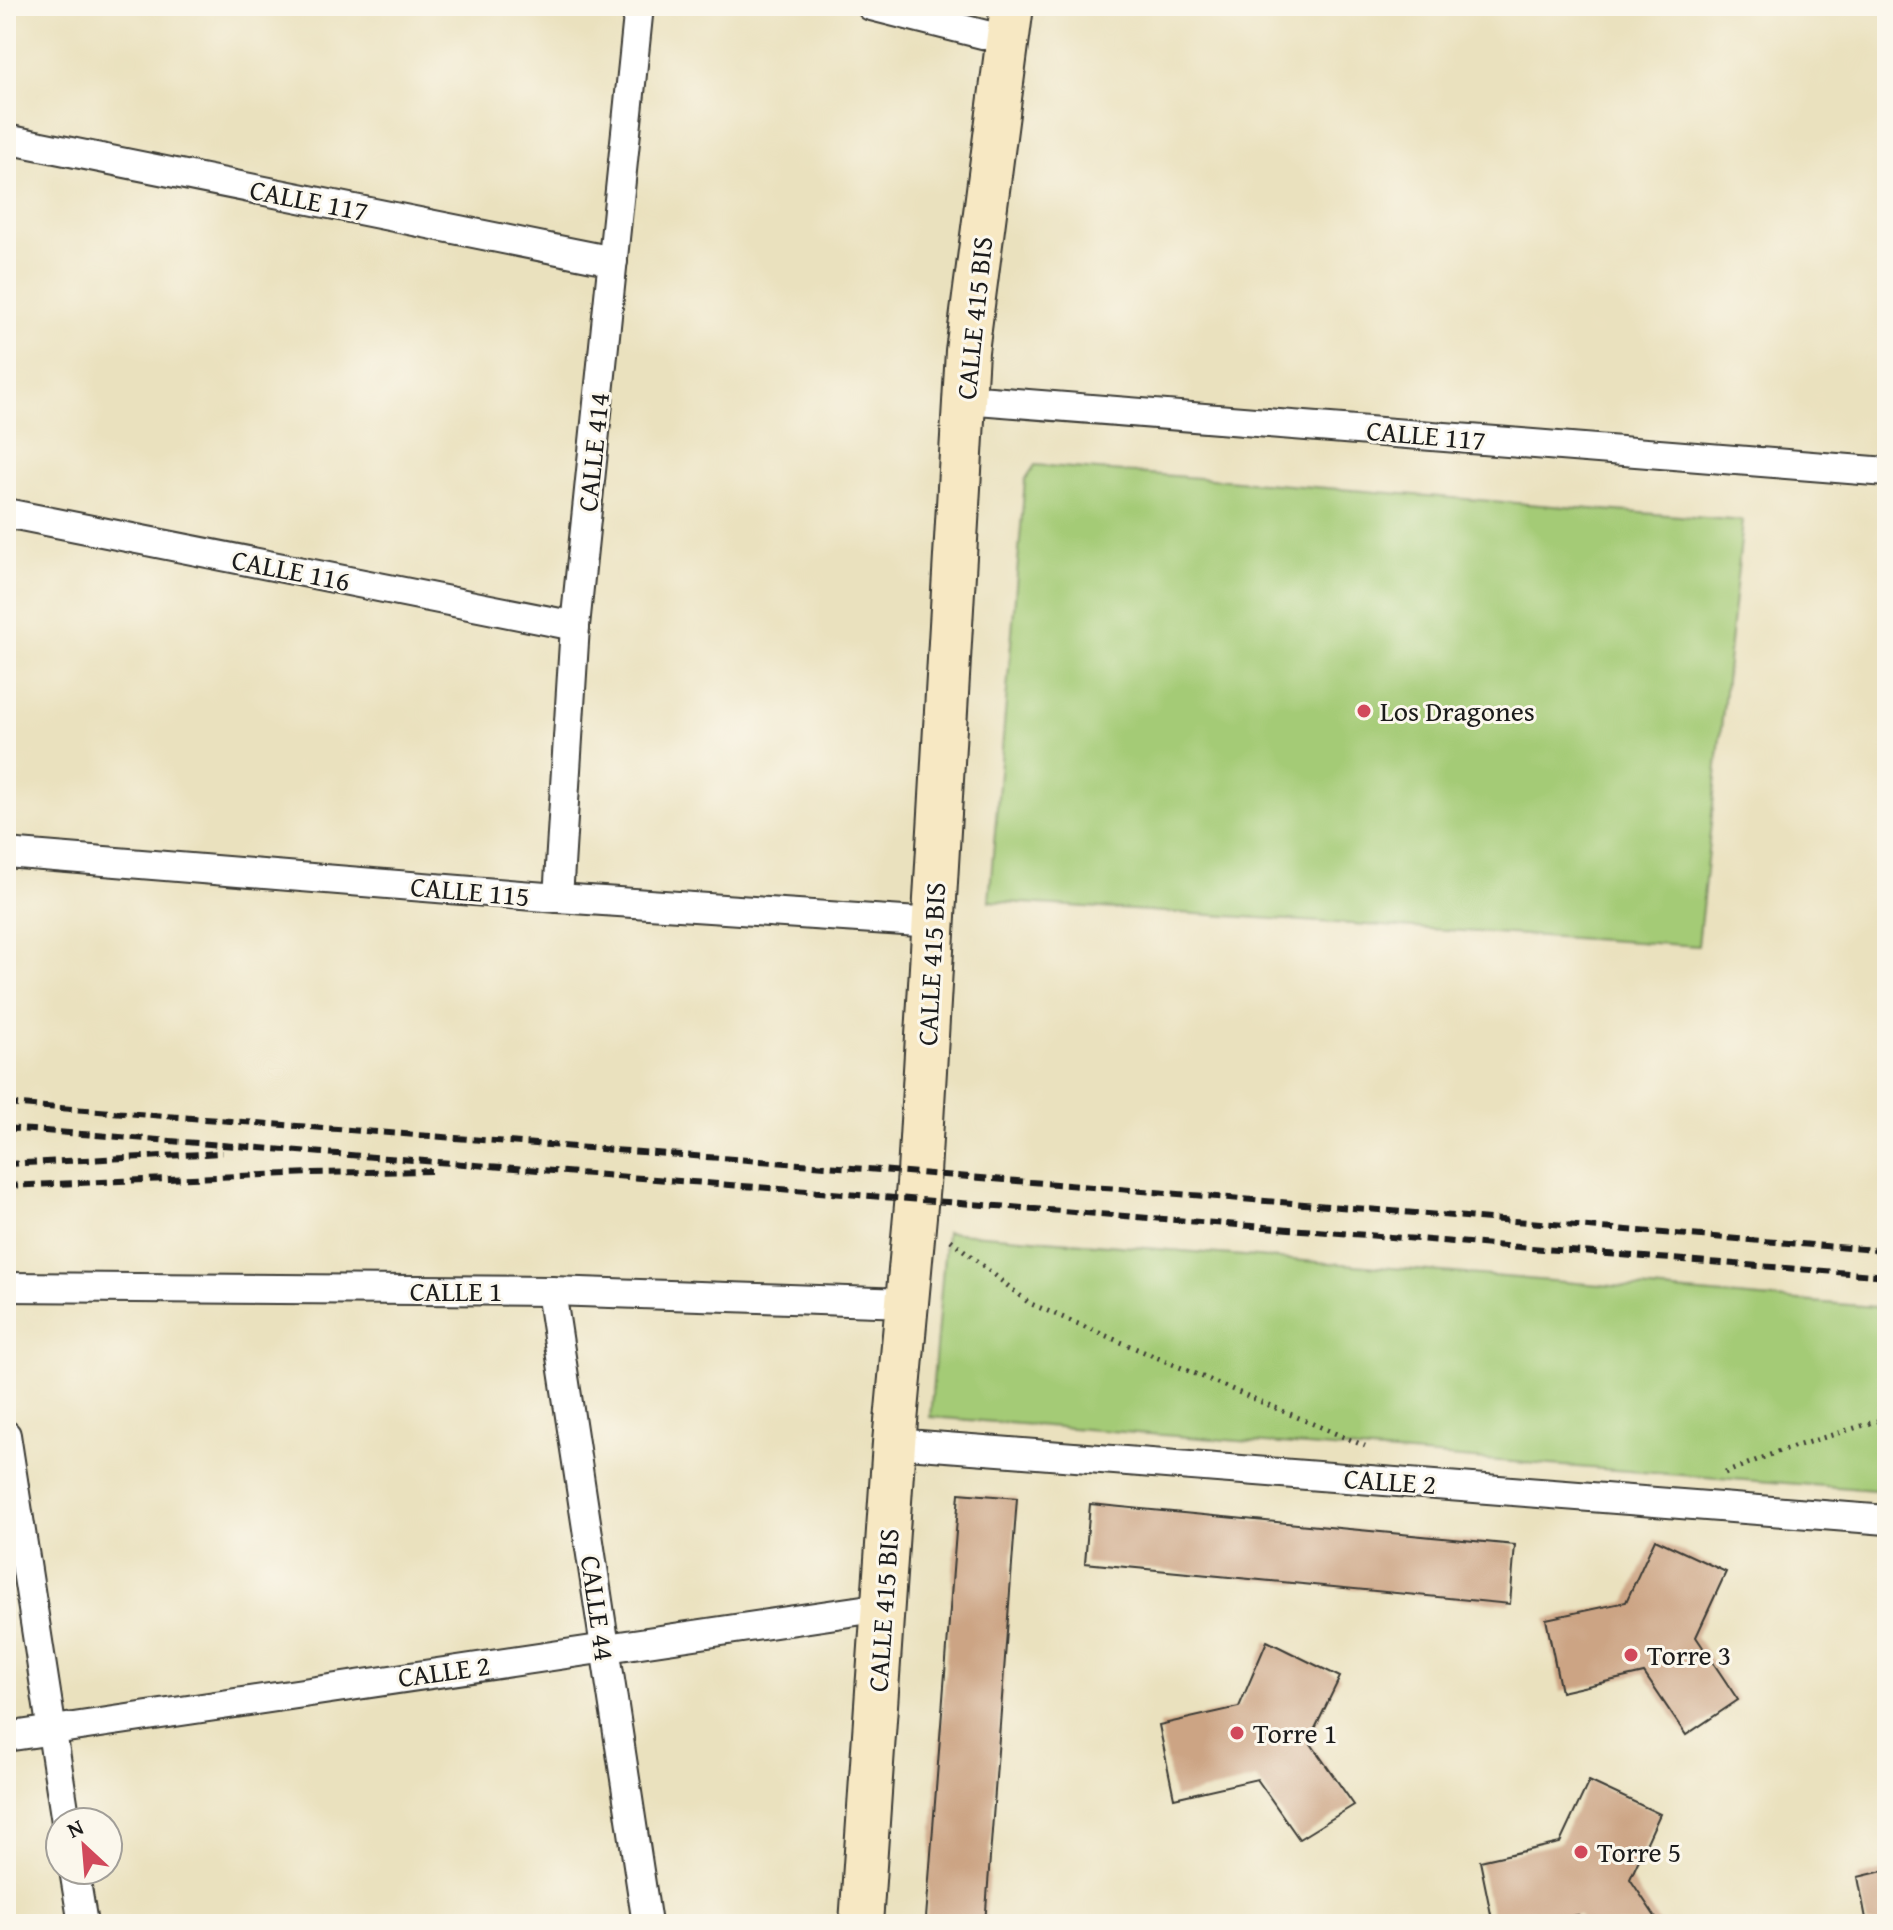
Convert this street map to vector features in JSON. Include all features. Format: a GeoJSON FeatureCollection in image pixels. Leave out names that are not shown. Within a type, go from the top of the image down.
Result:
{"type":"FeatureCollection","features":[{"type":"Feature","properties":{"kind":"main road","name":"CALLE 415 BIS"},"geometry":{"type":"LineString","coordinates":[[861,1924],[894,1443],[919,1173],[967,351],[1009,23]]}},
{"type":"Feature","properties":{"kind":"street","name":"CALLE 414"},"geometry":{"type":"LineString","coordinates":[[558,898],[575,626],[639,6]]}},
{"type":"Feature","properties":{"kind":"street"},"geometry":{"type":"LineString","coordinates":[[871,6],[1009,23]]}},
{"type":"Feature","properties":{"kind":"street","name":"CALLE 117"},"geometry":{"type":"LineString","coordinates":[[6,139],[613,261]]}},
{"type":"Feature","properties":{"kind":"street","name":"CALLE 117"},"geometry":{"type":"LineString","coordinates":[[965,399],[1887,472]]}},
{"type":"Feature","properties":{"kind":"street","name":"CALLE 116"},"geometry":{"type":"LineString","coordinates":[[6,513],[575,626]]}},
{"type":"Feature","properties":{"kind":"street","name":"CALLE 115"},"geometry":{"type":"LineString","coordinates":[[6,853],[558,898],[934,923]]}},
{"type":"Feature","properties":{"kind":"street","name":"CALLE 1"},"geometry":{"type":"LineString","coordinates":[[6,1287],[551,1291],[906,1303]]}},
{"type":"Feature","properties":{"kind":"street","name":"CALLE 44"},"geometry":{"type":"LineString","coordinates":[[551,1291],[647,1924]]}},
{"type":"Feature","properties":{"kind":"street"},"geometry":{"type":"LineString","coordinates":[[6,1435],[63,1806]]}},
{"type":"Feature","properties":{"kind":"street","name":"CALLE 2"},"geometry":{"type":"LineString","coordinates":[[894,1443],[1887,1520]]}},
{"type":"Feature","properties":{"kind":"street","name":"CALLE 2"},"geometry":{"type":"LineString","coordinates":[[6,1737],[883,1607]]}},
{"type":"Feature","properties":{"kind":"street"},"geometry":{"type":"LineString","coordinates":[[77,1886],[83,1924]]}},
{"type":"Feature","properties":{"kind":"path"},"geometry":{"type":"LineString","coordinates":[[949,1239],[1029,1303],[1371,1448]]}},
{"type":"Feature","properties":{"kind":"path"},"geometry":{"type":"LineString","coordinates":[[1723,1474],[1777,1452],[1887,1418]]}},
{"type":"Feature","properties":{"kind":"green space","name":"Los Dragones"},"geometry":{"type":"Polygon","coordinates":[[[1035,465],[1743,521],[1698,946],[989,901],[1025,480],[1035,465]]]}},
{"type":"Feature","properties":{"kind":"green space"},"geometry":{"type":"Polygon","coordinates":[[[946,1232],[1887,1308],[1887,1491],[930,1417],[946,1232]]]}},
{"type":"Feature","properties":{"kind":"building"},"geometry":{"type":"Polygon","coordinates":[[[959,1493],[1017,1498],[985,1924],[926,1918],[959,1493]]]}},
{"type":"Feature","properties":{"kind":"building"},"geometry":{"type":"Polygon","coordinates":[[[1090,1504],[1515,1545],[1510,1604],[1085,1563],[1090,1504]]]}},
{"type":"Feature","properties":{"kind":"building","name":"Torre 3"},"geometry":{"type":"Polygon","coordinates":[[[1655,1539],[1726,1572],[1696,1637],[1738,1700],[1686,1735],[1644,1673],[1561,1692],[1546,1619],[1626,1602],[1655,1539]]]}},
{"type":"Feature","properties":{"kind":"building","name":"Torre 1"},"geometry":{"type":"Polygon","coordinates":[[[1267,1641],[1340,1677],[1309,1741],[1354,1805],[1299,1839],[1257,1779],[1174,1798],[1159,1725],[1239,1707],[1267,1641]]]}},
{"type":"Feature","properties":{"kind":"building","name":"Torre 5"},"geometry":{"type":"Polygon","coordinates":[[[1589,1781],[1660,1814],[1630,1879],[1660,1924],[1584,1924],[1578,1915],[1538,1924],[1493,1924],[1480,1861],[1560,1843],[1589,1781]]]}},
{"type":"Feature","properties":{"kind":"building"},"geometry":{"type":"Polygon","coordinates":[[[1887,1870],[1887,1924],[1867,1924],[1858,1877],[1887,1870]]]}},
{"type":"Feature","properties":{"kind":"railway"},"geometry":{"type":"LineString","coordinates":[[6,1104],[1887,1251]]}},
{"type":"Feature","properties":{"kind":"railway"},"geometry":{"type":"LineString","coordinates":[[6,1128],[1887,1276]]}},
{"type":"Feature","properties":{"kind":"railway"},"geometry":{"type":"LineString","coordinates":[[6,1164],[222,1153]]}},
{"type":"Feature","properties":{"kind":"railway"},"geometry":{"type":"LineString","coordinates":[[6,1186],[431,1171]]}},
{"type":"Feature","properties":{"kind":"place","name":"Los Dragones"},"geometry":{"type":"Point","coordinates":[1364,711]}},
{"type":"Feature","properties":{"kind":"place","name":"Torre 3"},"geometry":{"type":"Point","coordinates":[1631,1655]}},
{"type":"Feature","properties":{"kind":"place","name":"Torre 1"},"geometry":{"type":"Point","coordinates":[1237,1733]}},
{"type":"Feature","properties":{"kind":"place","name":"Torre 5"},"geometry":{"type":"Point","coordinates":[1581,1852]}}]}
